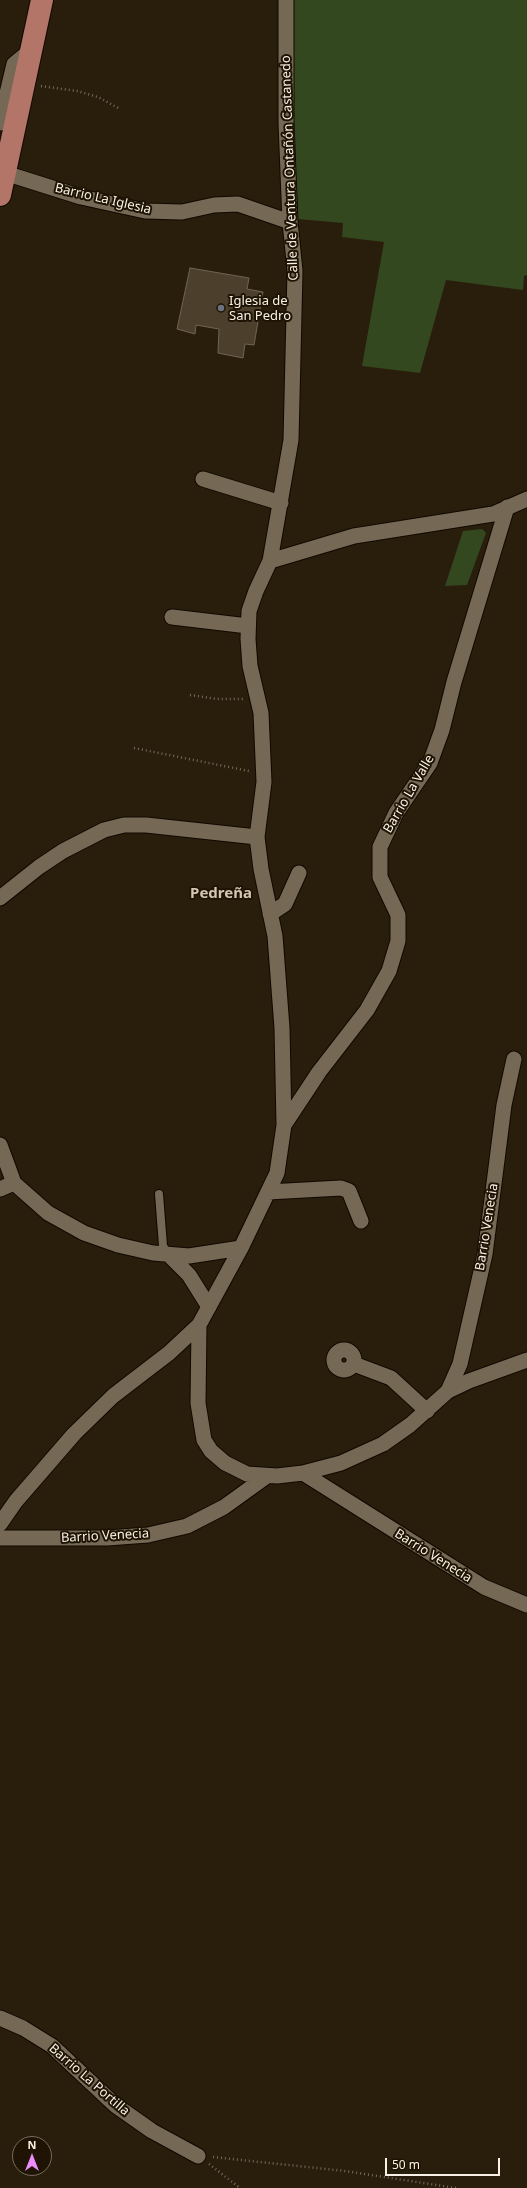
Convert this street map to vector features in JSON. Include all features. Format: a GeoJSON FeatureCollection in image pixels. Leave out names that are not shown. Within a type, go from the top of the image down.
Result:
{"type":"FeatureCollection","features":[{"type":"Feature","properties":{"kind":"main road"},"geometry":{"type":"LineString","coordinates":[[0,195],[42,0]]}},
{"type":"Feature","properties":{"kind":"street","name":"Calle de Ventura Ontañón Castanedo"},"geometry":{"type":"LineString","coordinates":[[0,1524],[16,1501],[79,1429],[113,1396],[169,1353],[199,1325],[241,1248],[278,1173],[284,1125],[281,1020],[275,936],[257,837],[263,774],[261,712],[250,666],[248,626],[249,612],[256,591],[270,562],[291,440],[295,271],[290,222],[286,123],[286,0]]}},
{"type":"Feature","properties":{"kind":"street"},"geometry":{"type":"LineString","coordinates":[[0,123],[14,64],[31,50]]}},
{"type":"Feature","properties":{"kind":"street","name":"Barrio La Iglesia"},"geometry":{"type":"LineString","coordinates":[[5,173],[81,197],[145,211],[182,212],[214,204],[238,204],[290,222]]}},
{"type":"Feature","properties":{"kind":"street"},"geometry":{"type":"LineString","coordinates":[[203,479],[281,502]]}},
{"type":"Feature","properties":{"kind":"street"},"geometry":{"type":"LineString","coordinates":[[270,562],[354,536],[493,514],[527,499]]}},
{"type":"Feature","properties":{"kind":"street","name":"Barrio La Valle"},"geometry":{"type":"LineString","coordinates":[[284,1125],[319,1072],[367,1010],[389,971],[398,941],[398,915],[380,877],[380,847],[396,813],[432,756],[442,730],[454,682],[507,507]]}},
{"type":"Feature","properties":{"kind":"street"},"geometry":{"type":"LineString","coordinates":[[172,617],[248,626]]}},
{"type":"Feature","properties":{"kind":"street"},"geometry":{"type":"LineString","coordinates":[[0,898],[39,867],[70,847],[104,830],[124,825],[146,825],[257,837]]}},
{"type":"Feature","properties":{"kind":"street"},"geometry":{"type":"LineString","coordinates":[[270,914],[286,904],[299,872]]}},
{"type":"Feature","properties":{"kind":"street","name":"Barrio Venecia"},"geometry":{"type":"LineString","coordinates":[[448,1391],[460,1364],[485,1254],[504,1105],[514,1059]]}},
{"type":"Feature","properties":{"kind":"street"},"geometry":{"type":"LineString","coordinates":[[0,1145],[14,1183],[48,1213],[84,1233],[118,1245],[169,1255],[189,1256],[241,1248]]}},
{"type":"Feature","properties":{"kind":"street"},"geometry":{"type":"LineString","coordinates":[[0,1189],[14,1183]]}},
{"type":"Feature","properties":{"kind":"street"},"geometry":{"type":"LineString","coordinates":[[268,1192],[341,1188],[349,1191],[361,1221]]}},
{"type":"Feature","properties":{"kind":"street"},"geometry":{"type":"LineString","coordinates":[[169,1255],[189,1275],[209,1307]]}},
{"type":"Feature","properties":{"kind":"street","name":"Barrio Venecia"},"geometry":{"type":"LineString","coordinates":[[199,1325],[198,1403],[204,1440],[210,1451],[225,1463],[247,1474],[267,1476],[303,1473],[341,1463],[383,1444],[427,1411],[448,1391],[469,1381],[527,1360]]}},
{"type":"Feature","properties":{"kind":"street"},"geometry":{"type":"LineString","coordinates":[[354,1364],[390,1378],[427,1411]]}},
{"type":"Feature","properties":{"kind":"street","name":"Barrio Venecia"},"geometry":{"type":"LineString","coordinates":[[303,1473],[484,1587],[527,1605]]}},
{"type":"Feature","properties":{"kind":"street","name":"Barrio Venecia"},"geometry":{"type":"LineString","coordinates":[[0,1538],[107,1538],[148,1535],[188,1526],[224,1506],[267,1476]]}},
{"type":"Feature","properties":{"kind":"street","name":"Barrio La Portilla"},"geometry":{"type":"LineString","coordinates":[[0,2018],[24,2028],[52,2046],[115,2105],[152,2131],[198,2156]]}},
{"type":"Feature","properties":{"kind":"lane"},"geometry":{"type":"LineString","coordinates":[[159,1194],[163,1246],[169,1255]]}},
{"type":"Feature","properties":{"kind":"path"},"geometry":{"type":"LineString","coordinates":[[24,84],[77,91],[98,97],[120,109]]}},
{"type":"Feature","properties":{"kind":"path"},"geometry":{"type":"LineString","coordinates":[[190,695],[217,699],[258,699]]}},
{"type":"Feature","properties":{"kind":"path"},"geometry":{"type":"LineString","coordinates":[[134,748],[263,774]]}},
{"type":"Feature","properties":{"kind":"path"},"geometry":{"type":"LineString","coordinates":[[198,2156],[240,2188]]}},
{"type":"Feature","properties":{"kind":"path"},"geometry":{"type":"LineString","coordinates":[[198,2156],[345,2171],[456,2188]]}},
{"type":"Feature","properties":{"kind":"green space"},"geometry":{"type":"Polygon","coordinates":[[[292,0],[527,0],[527,275],[524,276],[523,290],[446,280],[420,373],[362,366],[384,242],[342,237],[343,223],[298,219],[290,53],[292,0]]]}},
{"type":"Feature","properties":{"kind":"green space"},"geometry":{"type":"Polygon","coordinates":[[[482,529],[486,533],[467,585],[445,586],[463,531],[482,529]]]}},
{"type":"Feature","properties":{"kind":"building","name":"Iglesia de San Pedro"},"geometry":{"type":"Polygon","coordinates":[[[190,268],[249,278],[247,289],[263,292],[254,345],[245,344],[243,358],[218,353],[219,329],[196,325],[195,334],[177,329],[190,268]]]}},
{"type":"Feature","properties":{"kind":"place","name":"Iglesia de San Pedro"},"geometry":{"type":"Point","coordinates":[221,308]}},
{"type":"Feature","properties":{"kind":"district","name":"Pedreña"},"geometry":{"type":"Point","coordinates":[221,894]}}]}
